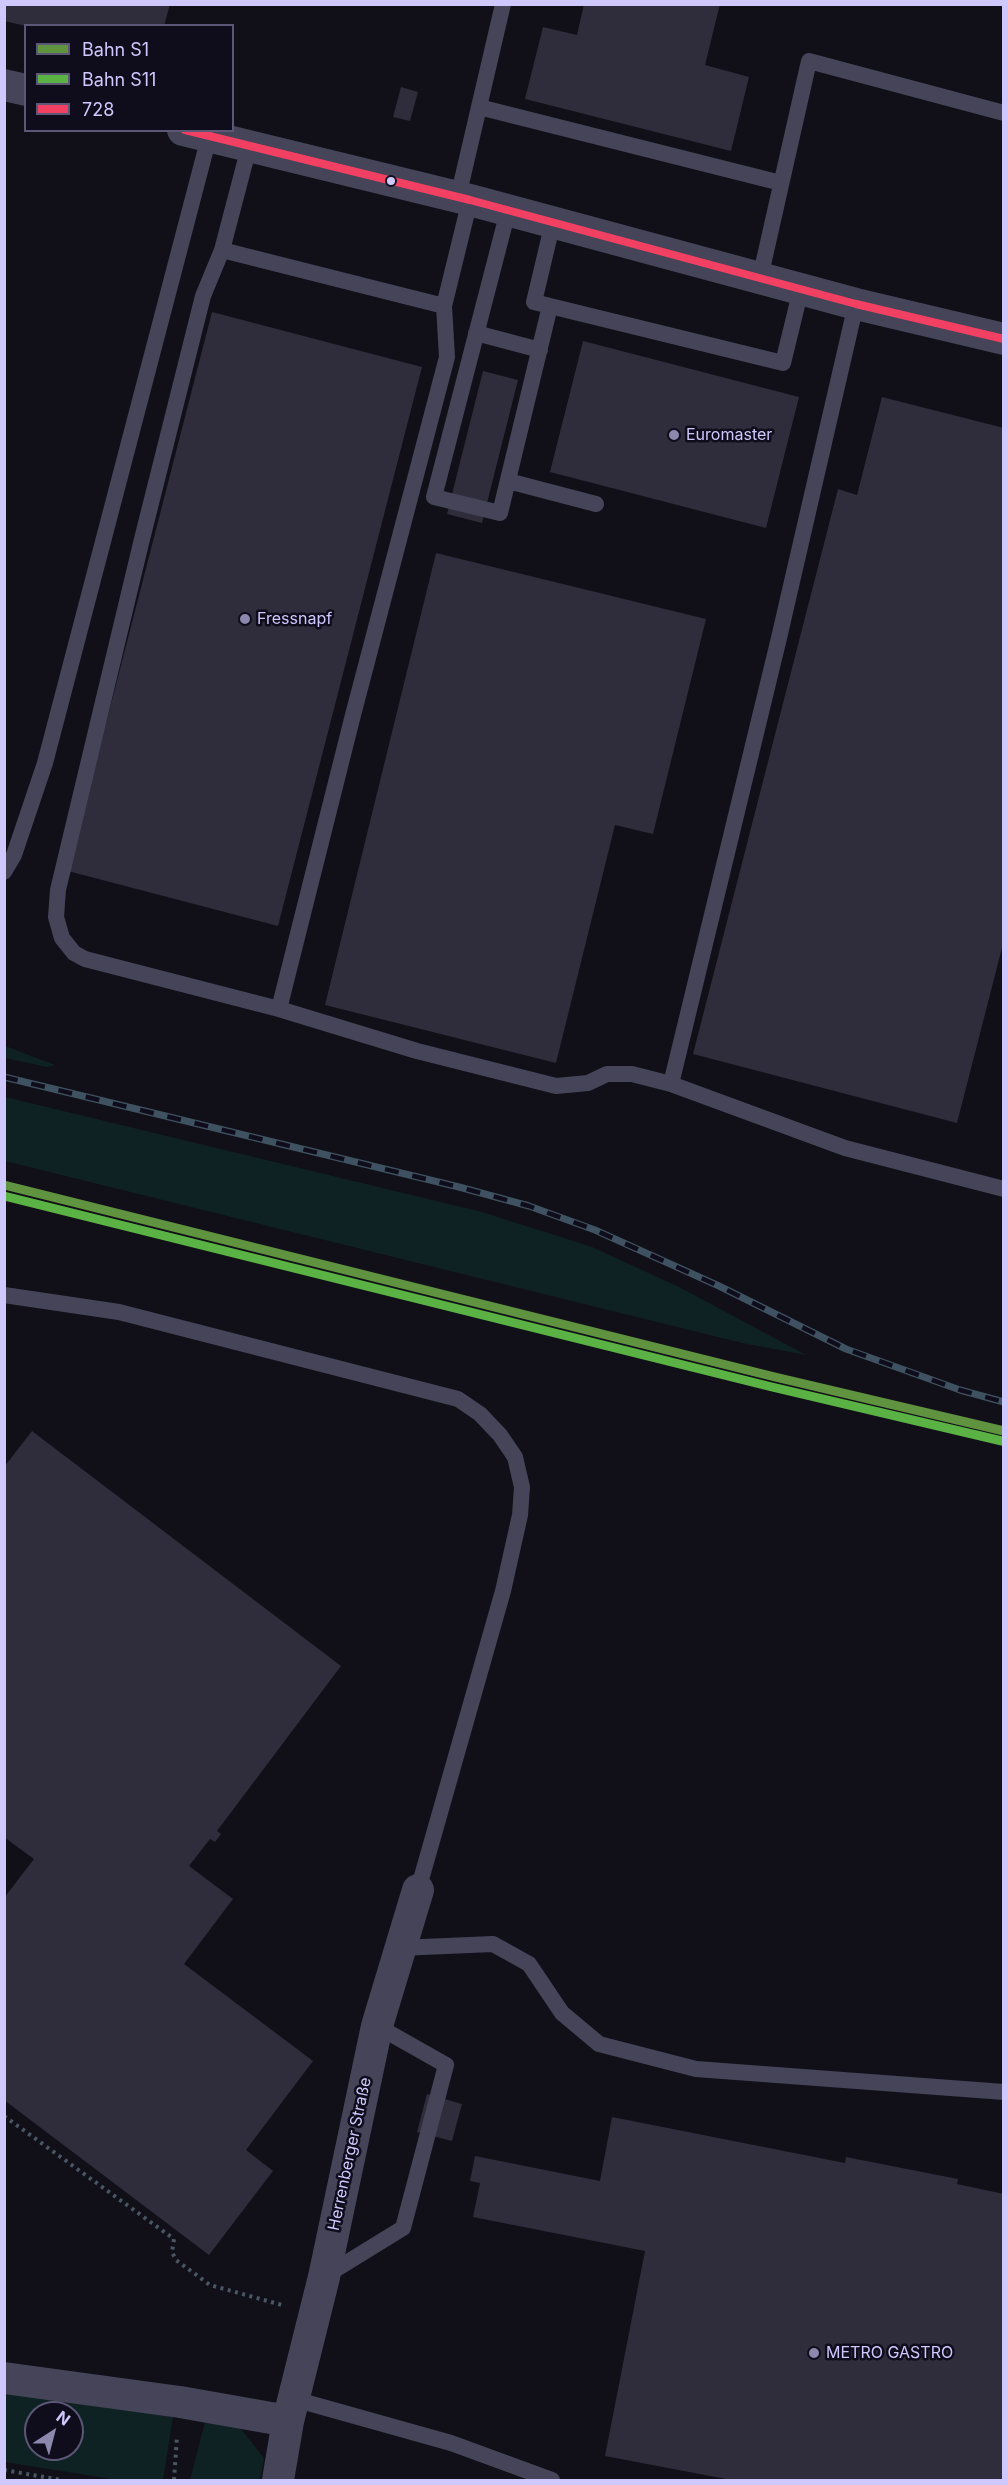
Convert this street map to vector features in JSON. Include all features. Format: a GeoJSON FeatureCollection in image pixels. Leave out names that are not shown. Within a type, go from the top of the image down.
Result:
{"type":"FeatureCollection","features":[{"type":"Feature","properties":{"kind":"street"},"geometry":{"type":"LineString","coordinates":[[4,85],[24,90]]}},
{"type":"Feature","properties":{"kind":"street"},"geometry":{"type":"LineString","coordinates":[[196,134],[464,199],[801,289],[1004,339]]}},
{"type":"Feature","properties":{"kind":"street","name":"Herrenberger Straße"},"geometry":{"type":"LineString","coordinates":[[278,2481],[291,2410],[324,2277],[377,2026],[418,1890]]}},
{"type":"Feature","properties":{"kind":"street"},"geometry":{"type":"LineString","coordinates":[[4,2378],[180,2402],[291,2410]]}},
{"type":"Feature","properties":{"kind":"lane"},"geometry":{"type":"LineString","coordinates":[[279,1009],[447,357],[444,306],[478,107],[503,4]]}},
{"type":"Feature","properties":{"kind":"lane"},"geometry":{"type":"LineString","coordinates":[[760,278],[809,61],[1004,113]]}},
{"type":"Feature","properties":{"kind":"lane"},"geometry":{"type":"LineString","coordinates":[[478,107],[781,183]]}},
{"type":"Feature","properties":{"kind":"lane"},"geometry":{"type":"LineString","coordinates":[[4,872],[14,855],[45,763],[196,134]]}},
{"type":"Feature","properties":{"kind":"lane"},"geometry":{"type":"LineString","coordinates":[[249,147],[222,250],[203,296],[58,890],[56,917],[62,938],[74,953],[85,959],[279,1009],[417,1052],[556,1086],[588,1083],[607,1074],[632,1074],[670,1084],[845,1148],[1004,1189]]}},
{"type":"Feature","properties":{"kind":"lane"},"geometry":{"type":"LineString","coordinates":[[508,211],[434,497],[500,513],[550,306]]}},
{"type":"Feature","properties":{"kind":"lane"},"geometry":{"type":"LineString","coordinates":[[553,222],[534,302],[783,363],[801,289]]}},
{"type":"Feature","properties":{"kind":"lane"},"geometry":{"type":"LineString","coordinates":[[222,250],[444,306]]}},
{"type":"Feature","properties":{"kind":"lane"},"geometry":{"type":"LineString","coordinates":[[670,1084],[779,638],[856,303]]}},
{"type":"Feature","properties":{"kind":"lane"},"geometry":{"type":"LineString","coordinates":[[477,333],[540,350]]}},
{"type":"Feature","properties":{"kind":"lane"},"geometry":{"type":"LineString","coordinates":[[508,481],[596,504]]}},
{"type":"Feature","properties":{"kind":"lane"},"geometry":{"type":"LineString","coordinates":[[4,1295],[119,1312],[458,1400],[480,1414],[500,1435],[515,1457],[522,1487],[520,1515],[503,1591],[418,1890]]}},
{"type":"Feature","properties":{"kind":"lane"},"geometry":{"type":"LineString","coordinates":[[399,1947],[493,1944],[529,1964],[562,2013],[599,2044],[696,2069],[1004,2092]]}},
{"type":"Feature","properties":{"kind":"lane"},"geometry":{"type":"LineString","coordinates":[[324,2277],[403,2228],[446,2066],[377,2026]]}},
{"type":"Feature","properties":{"kind":"lane"},"geometry":{"type":"LineString","coordinates":[[291,2410],[451,2443],[552,2481]]}},
{"type":"Feature","properties":{"kind":"path"},"geometry":{"type":"LineString","coordinates":[[4,2116],[174,2239],[172,2252],[176,2260],[210,2285],[314,2315]]}},
{"type":"Feature","properties":{"kind":"path"},"geometry":{"type":"LineString","coordinates":[[174,2481],[180,2402]]}},
{"type":"Feature","properties":{"kind":"path"},"geometry":{"type":"LineString","coordinates":[[4,2470],[61,2481]]}},
{"type":"Feature","properties":{"kind":"green space"},"geometry":{"type":"Polygon","coordinates":[[[4,1046],[55,1065],[47,1067],[5,1058],[4,1046]]]}},
{"type":"Feature","properties":{"kind":"green space"},"geometry":{"type":"Polygon","coordinates":[[[5,1097],[482,1212],[592,1247],[681,1288],[806,1355],[742,1343],[5,1161],[5,1097]]]}},
{"type":"Feature","properties":{"kind":"green space"},"geometry":{"type":"Polygon","coordinates":[[[4,2393],[60,2401],[24,2401],[24,2461],[84,2461],[84,2404],[173,2417],[163,2480],[118,2480],[5,2462],[4,2393]]]}},
{"type":"Feature","properties":{"kind":"green space"},"geometry":{"type":"Polygon","coordinates":[[[206,2418],[241,2429],[264,2458],[260,2480],[190,2480],[206,2418]]]}},
{"type":"Feature","properties":{"kind":"building"},"geometry":{"type":"Polygon","coordinates":[[[4,4],[170,4],[165,24],[24,26],[4,21],[4,4]]]}},
{"type":"Feature","properties":{"kind":"building"},"geometry":{"type":"Polygon","coordinates":[[[584,4],[720,4],[705,65],[749,77],[731,151],[525,99],[543,27],[577,35],[584,4]]]}},
{"type":"Feature","properties":{"kind":"building"},"geometry":{"type":"Polygon","coordinates":[[[401,87],[418,92],[410,121],[393,117],[401,87]]]}},
{"type":"Feature","properties":{"kind":"building","name":"Fressnapf"},"geometry":{"type":"Polygon","coordinates":[[[212,312],[422,367],[278,926],[68,871],[212,312]]]}},
{"type":"Feature","properties":{"kind":"building","name":"Euromaster"},"geometry":{"type":"Polygon","coordinates":[[[583,341],[799,397],[766,528],[550,472],[583,341]]]}},
{"type":"Feature","properties":{"kind":"building"},"geometry":{"type":"Polygon","coordinates":[[[483,371],[518,380],[482,523],[447,514],[483,371]]]}},
{"type":"Feature","properties":{"kind":"building"},"geometry":{"type":"Polygon","coordinates":[[[882,397],[1004,428],[1004,940],[957,1123],[693,1054],[838,489],[857,495],[882,397]]]}},
{"type":"Feature","properties":{"kind":"building"},"geometry":{"type":"Polygon","coordinates":[[[436,553],[706,619],[653,834],[615,825],[556,1063],[325,1005],[436,553]]]}},
{"type":"Feature","properties":{"kind":"building"},"geometry":{"type":"Polygon","coordinates":[[[32,1431],[341,1666],[217,1831],[221,1834],[215,1842],[210,1839],[189,1866],[233,1899],[184,1964],[313,2061],[246,2150],[273,2171],[209,2255],[4,2100],[4,1898],[34,1859],[4,1837],[4,1467],[32,1431]]]}},
{"type":"Feature","properties":{"kind":"building"},"geometry":{"type":"Polygon","coordinates":[[[427,2094],[462,2104],[452,2141],[417,2132],[427,2094]]]}},
{"type":"Feature","properties":{"kind":"building","name":"METRO GASTRO"},"geometry":{"type":"Polygon","coordinates":[[[612,2117],[845,2163],[846,2157],[958,2179],[957,2184],[1004,2194],[1004,2480],[731,2480],[605,2456],[645,2251],[473,2217],[480,2183],[470,2181],[475,2156],[600,2181],[612,2117]]]}},
{"type":"Feature","properties":{"kind":"railway"},"geometry":{"type":"LineString","coordinates":[[4,1077],[529,1206],[595,1230],[719,1286],[846,1349],[960,1390],[1004,1402]]}},
{"type":"Feature","properties":{"kind":"rail line","name":"S1"},"geometry":{"type":"LineString","coordinates":[[4,1185],[775,1377],[1004,1431]]}},
{"type":"Feature","properties":{"kind":"rail line","name":"S11"},"geometry":{"type":"LineString","coordinates":[[4,1196],[772,1387],[1002,1441]]}},
{"type":"Feature","properties":{"kind":"transit line","name":"728"},"geometry":{"type":"LineString","coordinates":[[193,132],[470,200],[856,304],[1004,339]]}},
{"type":"Feature","properties":{"kind":"place","name":"Euromaster"},"geometry":{"type":"Point","coordinates":[674,435]}},
{"type":"Feature","properties":{"kind":"place","name":"Fressnapf"},"geometry":{"type":"Point","coordinates":[245,619]}},
{"type":"Feature","properties":{"kind":"place","name":"METRO GASTRO"},"geometry":{"type":"Point","coordinates":[814,2353]}}]}
